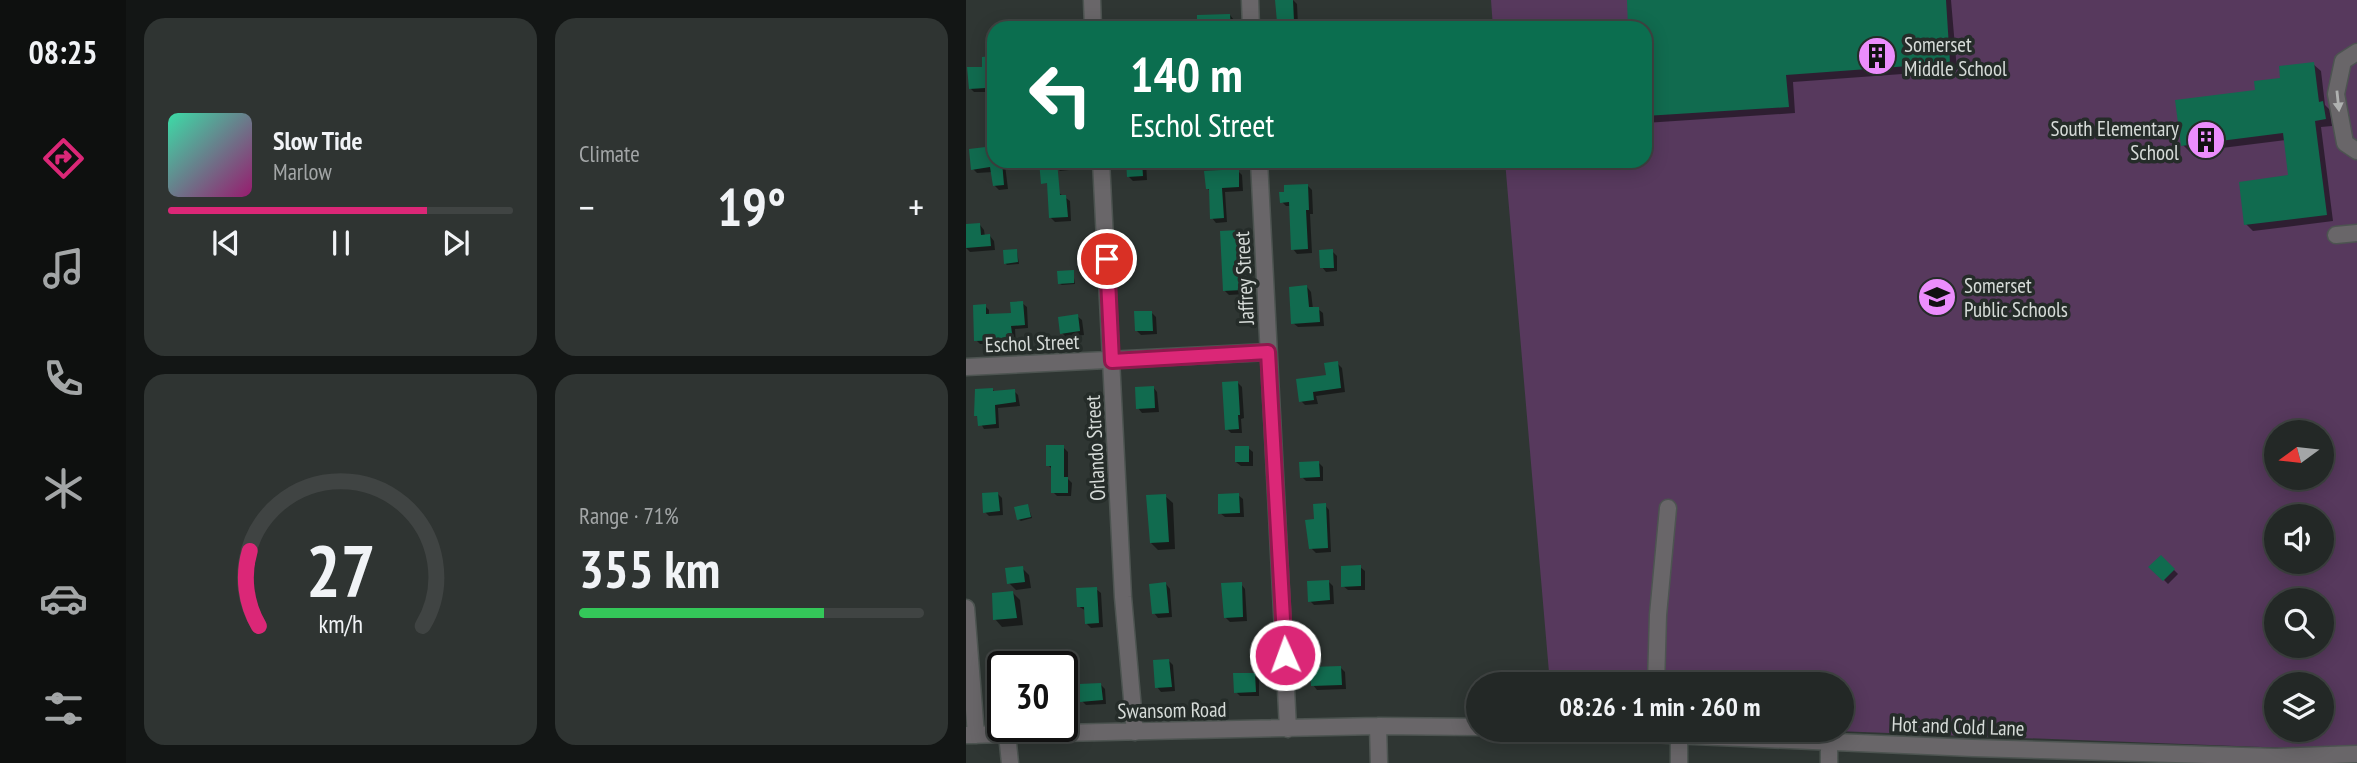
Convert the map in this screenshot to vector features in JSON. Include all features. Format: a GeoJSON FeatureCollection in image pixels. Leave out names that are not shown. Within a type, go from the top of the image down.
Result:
{"type":"FeatureCollection","features":[{"type":"Feature","properties":{"kind":"street"},"geometry":{"type":"LineString","coordinates":[[1092,0],[1093,21]]}},
{"type":"Feature","properties":{"kind":"street"},"geometry":{"type":"LineString","coordinates":[[1250,0],[1251,21]]}},
{"type":"Feature","properties":{"kind":"street"},"geometry":{"type":"LineString","coordinates":[[2357,52],[2343,61],[2336,94],[2346,143],[2357,150]]}},
{"type":"Feature","properties":{"kind":"street","name":"Orlando Street"},"geometry":{"type":"LineString","coordinates":[[1101,168],[1123,597],[1135,732]]}},
{"type":"Feature","properties":{"kind":"street","name":"Jaffrey Street"},"geometry":{"type":"LineString","coordinates":[[1259,168],[1288,729]]}},
{"type":"Feature","properties":{"kind":"street"},"geometry":{"type":"LineString","coordinates":[[2336,236],[2357,233]]}},
{"type":"Feature","properties":{"kind":"street","name":"Eschol Street"},"geometry":{"type":"LineString","coordinates":[[966,367],[1268,352]]}},
{"type":"Feature","properties":{"kind":"street"},"geometry":{"type":"LineString","coordinates":[[1656,672],[1658,615],[1668,508]]}},
{"type":"Feature","properties":{"kind":"street"},"geometry":{"type":"LineString","coordinates":[[966,608],[971,735]]}},
{"type":"Feature","properties":{"kind":"street"},"geometry":{"type":"LineString","coordinates":[[1379,763],[1378,726],[1466,727]]}},
{"type":"Feature","properties":{"kind":"street","name":"Swansom Road"},"geometry":{"type":"LineString","coordinates":[[1078,733],[1378,726]]}},
{"type":"Feature","properties":{"kind":"street"},"geometry":{"type":"LineString","coordinates":[[1008,742],[1010,763]]}},
{"type":"Feature","properties":{"kind":"street"},"geometry":{"type":"LineString","coordinates":[[1679,742],[1679,763]]}},
{"type":"Feature","properties":{"kind":"street"},"geometry":{"type":"LineString","coordinates":[[1829,742],[1829,763]]}},
{"type":"Feature","properties":{"kind":"street","name":"Hot and Cold Lane"},"geometry":{"type":"LineString","coordinates":[[1829,742],[1973,755],[2276,760],[2357,754]]}},
{"type":"Feature","properties":{"kind":"shaded area","name":"Somerset Public Schools"},"geometry":{"type":"Polygon","coordinates":[[[1491,0],[2357,0],[2357,745],[2315,749],[1854,732],[1854,672],[1549,672],[1506,168],[1652,168],[1652,21],[1492,21],[1491,0]]]}},
{"type":"Feature","properties":{"kind":"building"},"geometry":{"type":"Polygon","coordinates":[[[1275,0],[1293,0],[1294,21],[1277,21],[1275,0]]]}},
{"type":"Feature","properties":{"kind":"building","name":"Somerset Middle School"},"geometry":{"type":"Polygon","coordinates":[[[1627,0],[1946,0],[1950,63],[1786,75],[1789,107],[1652,116],[1652,21],[1628,21],[1627,0]]]}},
{"type":"Feature","properties":{"kind":"building"},"geometry":{"type":"Polygon","coordinates":[[[1230,14],[1230,21],[1197,21],[1197,15],[1230,14]]]}},
{"type":"Feature","properties":{"kind":"building"},"geometry":{"type":"Polygon","coordinates":[[[982,57],[987,57],[986,88],[969,89],[967,67],[982,67],[982,57]]]}},
{"type":"Feature","properties":{"kind":"building","name":"South Elementary School"},"geometry":{"type":"Polygon","coordinates":[[[2314,62],[2319,102],[2323,101],[2326,119],[2315,121],[2327,215],[2244,225],[2239,182],[2288,175],[2283,133],[2181,146],[2175,100],[2255,90],[2254,81],[2280,78],[2279,66],[2314,62]]]}},
{"type":"Feature","properties":{"kind":"building"},"geometry":{"type":"Polygon","coordinates":[[[987,147],[987,167],[971,170],[969,149],[987,147]]]}},
{"type":"Feature","properties":{"kind":"building"},"geometry":{"type":"Polygon","coordinates":[[[990,168],[1003,168],[1004,185],[993,186],[990,168]]]}},
{"type":"Feature","properties":{"kind":"building"},"geometry":{"type":"Polygon","coordinates":[[[1040,168],[1058,168],[1060,195],[1066,195],[1068,217],[1049,218],[1047,183],[1041,184],[1040,168]]]}},
{"type":"Feature","properties":{"kind":"building"},"geometry":{"type":"Polygon","coordinates":[[[1126,168],[1142,168],[1143,176],[1127,177],[1126,168]]]}},
{"type":"Feature","properties":{"kind":"building"},"geometry":{"type":"Polygon","coordinates":[[[1239,169],[1239,187],[1222,188],[1224,218],[1210,219],[1209,189],[1206,189],[1204,171],[1239,169]]]}},
{"type":"Feature","properties":{"kind":"building"},"geometry":{"type":"Polygon","coordinates":[[[1308,184],[1308,249],[1291,250],[1289,202],[1280,203],[1279,192],[1284,192],[1284,185],[1308,184]]]}},
{"type":"Feature","properties":{"kind":"building"},"geometry":{"type":"Polygon","coordinates":[[[980,223],[981,235],[990,234],[991,246],[966,248],[966,224],[980,223]]]}},
{"type":"Feature","properties":{"kind":"building"},"geometry":{"type":"Polygon","coordinates":[[[1239,230],[1242,290],[1223,291],[1220,231],[1239,230]]]}},
{"type":"Feature","properties":{"kind":"building"},"geometry":{"type":"Polygon","coordinates":[[[1017,249],[1018,262],[1004,264],[1003,250],[1017,249]]]}},
{"type":"Feature","properties":{"kind":"building"},"geometry":{"type":"Polygon","coordinates":[[[1333,249],[1334,268],[1320,268],[1319,250],[1333,249]]]}},
{"type":"Feature","properties":{"kind":"building"},"geometry":{"type":"Polygon","coordinates":[[[1074,270],[1074,283],[1058,284],[1057,271],[1074,270]]]}},
{"type":"Feature","properties":{"kind":"building"},"geometry":{"type":"Polygon","coordinates":[[[1307,285],[1309,307],[1319,307],[1320,322],[1291,324],[1289,287],[1307,285]]]}},
{"type":"Feature","properties":{"kind":"building"},"geometry":{"type":"Polygon","coordinates":[[[1023,301],[1025,325],[1011,326],[1013,340],[974,341],[973,305],[986,304],[986,314],[1011,313],[1010,302],[1023,301]]]}},
{"type":"Feature","properties":{"kind":"building"},"geometry":{"type":"Polygon","coordinates":[[[1134,311],[1152,311],[1153,331],[1135,331],[1134,311]]]}},
{"type":"Feature","properties":{"kind":"building"},"geometry":{"type":"Polygon","coordinates":[[[1078,314],[1080,331],[1060,334],[1058,317],[1078,314]]]}},
{"type":"Feature","properties":{"kind":"building"},"geometry":{"type":"Polygon","coordinates":[[[1338,361],[1341,388],[1313,392],[1314,400],[1299,402],[1296,379],[1326,375],[1324,363],[1338,361]]]}},
{"type":"Feature","properties":{"kind":"building"},"geometry":{"type":"Polygon","coordinates":[[[1238,381],[1239,429],[1225,430],[1222,382],[1238,381]]]}},
{"type":"Feature","properties":{"kind":"building"},"geometry":{"type":"Polygon","coordinates":[[[1154,386],[1155,408],[1136,409],[1135,387],[1154,386]]]}},
{"type":"Feature","properties":{"kind":"building"},"geometry":{"type":"Polygon","coordinates":[[[993,388],[993,391],[1015,389],[1016,402],[995,405],[996,424],[978,426],[977,416],[974,416],[975,389],[993,388]]]}},
{"type":"Feature","properties":{"kind":"building"},"geometry":{"type":"Polygon","coordinates":[[[1046,445],[1064,445],[1064,477],[1068,477],[1068,493],[1051,493],[1051,466],[1046,466],[1046,445]]]}},
{"type":"Feature","properties":{"kind":"building"},"geometry":{"type":"Polygon","coordinates":[[[1235,446],[1249,446],[1249,462],[1235,462],[1235,446]]]}},
{"type":"Feature","properties":{"kind":"building"},"geometry":{"type":"Polygon","coordinates":[[[1319,461],[1320,477],[1300,478],[1299,462],[1319,461]]]}},
{"type":"Feature","properties":{"kind":"building"},"geometry":{"type":"Polygon","coordinates":[[[998,492],[1000,511],[983,513],[982,493],[998,492]]]}},
{"type":"Feature","properties":{"kind":"building"},"geometry":{"type":"Polygon","coordinates":[[[1239,493],[1240,513],[1218,514],[1218,494],[1239,493]]]}},
{"type":"Feature","properties":{"kind":"building"},"geometry":{"type":"Polygon","coordinates":[[[1166,494],[1169,542],[1150,543],[1146,495],[1166,494]]]}},
{"type":"Feature","properties":{"kind":"building"},"geometry":{"type":"Polygon","coordinates":[[[1326,503],[1328,548],[1309,549],[1305,520],[1314,519],[1313,504],[1326,503]]]}},
{"type":"Feature","properties":{"kind":"building"},"geometry":{"type":"Polygon","coordinates":[[[1028,504],[1031,517],[1017,520],[1014,507],[1028,504]]]}},
{"type":"Feature","properties":{"kind":"building"},"geometry":{"type":"Polygon","coordinates":[[[2161,555],[2175,569],[2163,581],[2148,567],[2161,555]]]}},
{"type":"Feature","properties":{"kind":"building"},"geometry":{"type":"Polygon","coordinates":[[[1361,565],[1361,586],[1341,587],[1341,566],[1361,565]]]}},
{"type":"Feature","properties":{"kind":"building"},"geometry":{"type":"Polygon","coordinates":[[[1023,566],[1025,582],[1007,584],[1005,568],[1023,566]]]}},
{"type":"Feature","properties":{"kind":"building"},"geometry":{"type":"Polygon","coordinates":[[[1329,580],[1330,600],[1308,602],[1307,581],[1329,580]]]}},
{"type":"Feature","properties":{"kind":"building"},"geometry":{"type":"Polygon","coordinates":[[[1166,582],[1169,613],[1152,614],[1149,584],[1166,582]]]}},
{"type":"Feature","properties":{"kind":"building"},"geometry":{"type":"Polygon","coordinates":[[[1242,582],[1243,617],[1224,618],[1221,583],[1242,582]]]}},
{"type":"Feature","properties":{"kind":"building"},"geometry":{"type":"Polygon","coordinates":[[[1097,587],[1099,623],[1085,624],[1084,607],[1077,607],[1076,588],[1097,587]]]}},
{"type":"Feature","properties":{"kind":"building"},"geometry":{"type":"Polygon","coordinates":[[[1013,591],[1017,618],[993,620],[992,593],[1013,591]]]}},
{"type":"Feature","properties":{"kind":"building"},"geometry":{"type":"Polygon","coordinates":[[[1169,659],[1172,687],[1155,688],[1153,660],[1169,659]]]}},
{"type":"Feature","properties":{"kind":"building"},"geometry":{"type":"Polygon","coordinates":[[[1341,666],[1342,685],[1311,686],[1310,667],[1341,666]]]}},
{"type":"Feature","properties":{"kind":"building"},"geometry":{"type":"Polygon","coordinates":[[[1233,673],[1255,673],[1256,692],[1234,693],[1233,673]]]}},
{"type":"Feature","properties":{"kind":"building"},"geometry":{"type":"Polygon","coordinates":[[[1101,683],[1103,700],[1080,702],[1079,684],[1101,683]]]}},
{"type":"Feature","properties":{"kind":"place","name":"Somerset Middle School"},"geometry":{"type":"Point","coordinates":[1877,56]}},
{"type":"Feature","properties":{"kind":"place","name":"South Elementary School"},"geometry":{"type":"Point","coordinates":[2206,140]}},
{"type":"Feature","properties":{"kind":"place","name":"Somerset Public Schools"},"geometry":{"type":"Point","coordinates":[1937,297]}},
{"type":"Feature","properties":{"kind":"route"},"geometry":{"type":"LineString","coordinates":[[1107,259],[1112,361],[1268,352],[1285,655]]}}]}
